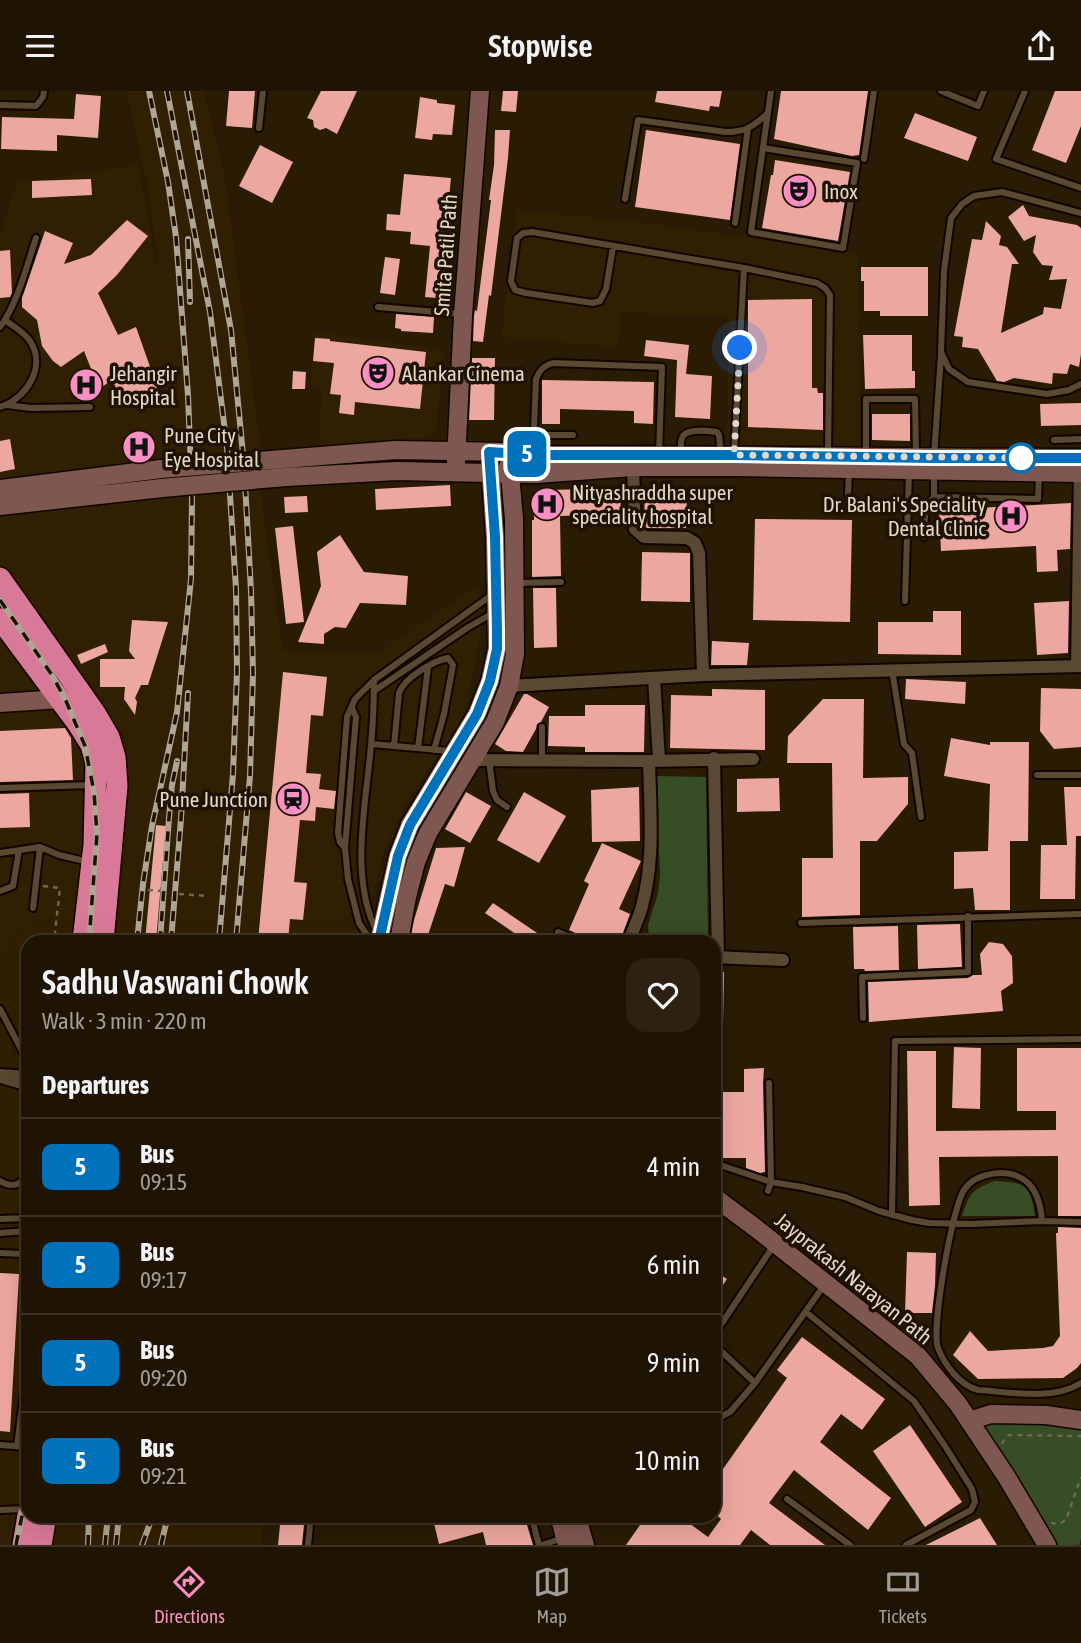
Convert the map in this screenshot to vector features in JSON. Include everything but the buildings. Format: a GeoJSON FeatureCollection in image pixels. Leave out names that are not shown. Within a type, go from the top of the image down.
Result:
{"type":"FeatureCollection","features":[{"type":"Feature","properties":{"kind":"highway"},"geometry":{"type":"LineString","coordinates":[[0,579],[95,713],[115,757],[117,786],[104,935]]}},
{"type":"Feature","properties":{"kind":"highway"},"geometry":{"type":"LineString","coordinates":[[0,619],[78,724],[91,745],[96,763],[97,785],[84,935]]}},
{"type":"Feature","properties":{"kind":"highway"},"geometry":{"type":"LineString","coordinates":[[23,1545],[27,1523]]}},
{"type":"Feature","properties":{"kind":"highway"},"geometry":{"type":"LineString","coordinates":[[41,1545],[45,1523]]}},
{"type":"Feature","properties":{"kind":"main road","name":"Smita Patil Path"},"geometry":{"type":"LineString","coordinates":[[456,473],[463,315],[480,91]]}},
{"type":"Feature","properties":{"kind":"main road"},"geometry":{"type":"LineString","coordinates":[[0,489],[161,469],[396,450],[533,455],[681,455],[828,463],[866,457],[1039,473],[1081,473]]}},
{"type":"Feature","properties":{"kind":"main road"},"geometry":{"type":"LineString","coordinates":[[378,935],[389,890],[410,825],[477,714],[490,681],[497,649],[494,510],[489,452]]}},
{"type":"Feature","properties":{"kind":"main road"},"geometry":{"type":"LineString","coordinates":[[400,935],[416,862],[428,833],[481,760],[509,686],[515,653],[514,519],[508,452]]}},
{"type":"Feature","properties":{"kind":"main road"},"geometry":{"type":"LineString","coordinates":[[828,463],[849,469],[1081,458]]}},
{"type":"Feature","properties":{"kind":"main road"},"geometry":{"type":"LineString","coordinates":[[0,506],[286,477],[397,471],[536,474],[729,459]]}},
{"type":"Feature","properties":{"kind":"main road"},"geometry":{"type":"LineString","coordinates":[[0,703],[61,699]]}},
{"type":"Feature","properties":{"kind":"main road","name":"Jayprakash Narayan Path"},"geometry":{"type":"LineString","coordinates":[[721,1202],[918,1356],[958,1404],[1006,1476],[1047,1545]]}},
{"type":"Feature","properties":{"kind":"main road"},"geometry":{"type":"LineString","coordinates":[[969,1421],[991,1414],[1046,1415],[1081,1420]]}},
{"type":"Feature","properties":{"kind":"main road"},"geometry":{"type":"LineString","coordinates":[[561,1523],[566,1541]]}},
{"type":"Feature","properties":{"kind":"main road"},"geometry":{"type":"LineString","coordinates":[[578,1523],[585,1545]]}},
{"type":"Feature","properties":{"kind":"street"},"geometry":{"type":"LineString","coordinates":[[633,467],[635,529],[638,533],[644,537],[687,538],[695,543],[699,553],[703,675]]}},
{"type":"Feature","properties":{"kind":"street"},"geometry":{"type":"LineString","coordinates":[[509,686],[703,675],[1079,666],[1081,473]]}},
{"type":"Feature","properties":{"kind":"street"},"geometry":{"type":"LineString","coordinates":[[631,935],[648,882],[654,761],[654,678]]}},
{"type":"Feature","properties":{"kind":"street"},"geometry":{"type":"LineString","coordinates":[[714,758],[716,935]]}},
{"type":"Feature","properties":{"kind":"street"},"geometry":{"type":"LineString","coordinates":[[481,760],[753,759]]}},
{"type":"Feature","properties":{"kind":"street"},"geometry":{"type":"LineString","coordinates":[[721,958],[783,960]]}},
{"type":"Feature","properties":{"kind":"street"},"geometry":{"type":"LineString","coordinates":[[0,1077],[21,1077]]}},
{"type":"Feature","properties":{"kind":"lane"},"geometry":{"type":"LineString","coordinates":[[0,105],[36,106],[44,91]]}},
{"type":"Feature","properties":{"kind":"lane"},"geometry":{"type":"LineString","coordinates":[[259,128],[263,91]]}},
{"type":"Feature","properties":{"kind":"lane"},"geometry":{"type":"LineString","coordinates":[[763,148],[857,163],[843,247],[751,232],[771,91]]}},
{"type":"Feature","properties":{"kind":"lane"},"geometry":{"type":"LineString","coordinates":[[864,159],[874,91]]}},
{"type":"Feature","properties":{"kind":"lane"},"geometry":{"type":"LineString","coordinates":[[941,91],[978,106],[984,91]]}},
{"type":"Feature","properties":{"kind":"lane"},"geometry":{"type":"LineString","coordinates":[[1026,91],[996,159],[1081,188]]}},
{"type":"Feature","properties":{"kind":"lane"},"geometry":{"type":"LineString","coordinates":[[625,199],[638,120],[739,132],[754,126],[768,113]]}},
{"type":"Feature","properties":{"kind":"lane"},"geometry":{"type":"LineString","coordinates":[[735,222],[748,128]]}},
{"type":"Feature","properties":{"kind":"lane"},"geometry":{"type":"LineString","coordinates":[[905,601],[941,352],[944,271],[951,218],[962,204],[974,196],[1002,193],[1081,213]]}},
{"type":"Feature","properties":{"kind":"lane"},"geometry":{"type":"LineString","coordinates":[[613,247],[606,289],[600,301],[593,303],[526,293],[515,290],[511,281],[517,238],[523,233],[532,233],[744,268],[817,283],[825,288],[830,295],[828,463]]}},
{"type":"Feature","properties":{"kind":"lane"},"geometry":{"type":"LineString","coordinates":[[0,327],[36,238]]}},
{"type":"Feature","properties":{"kind":"lane"},"geometry":{"type":"LineString","coordinates":[[729,459],[744,268]]}},
{"type":"Feature","properties":{"kind":"lane"},"geometry":{"type":"LineString","coordinates":[[378,307],[463,315]]}},
{"type":"Feature","properties":{"kind":"lane"},"geometry":{"type":"LineString","coordinates":[[3,406],[19,397],[30,383],[36,365],[30,340],[5,320]]}},
{"type":"Feature","properties":{"kind":"lane"},"geometry":{"type":"LineString","coordinates":[[941,352],[949,369],[968,382],[1047,394],[1069,390],[1081,384]]}},
{"type":"Feature","properties":{"kind":"lane"},"geometry":{"type":"LineString","coordinates":[[533,455],[536,379],[545,366],[553,363],[662,367],[659,455]]}},
{"type":"Feature","properties":{"kind":"lane"},"geometry":{"type":"LineString","coordinates":[[866,457],[866,399],[915,399],[923,464],[934,497]]}},
{"type":"Feature","properties":{"kind":"lane"},"geometry":{"type":"LineString","coordinates":[[3,406],[90,407]]}},
{"type":"Feature","properties":{"kind":"lane"},"geometry":{"type":"LineString","coordinates":[[534,435],[573,435]]}},
{"type":"Feature","properties":{"kind":"lane"},"geometry":{"type":"LineString","coordinates":[[564,436],[564,455]]}},
{"type":"Feature","properties":{"kind":"lane"},"geometry":{"type":"LineString","coordinates":[[1054,439],[1081,439]]}},
{"type":"Feature","properties":{"kind":"lane"},"geometry":{"type":"LineString","coordinates":[[848,495],[849,469]]}},
{"type":"Feature","properties":{"kind":"lane"},"geometry":{"type":"LineString","coordinates":[[924,537],[926,509],[928,502],[934,497],[1038,499],[1039,473]]}},
{"type":"Feature","properties":{"kind":"lane"},"geometry":{"type":"LineString","coordinates":[[514,583],[561,582]]}},
{"type":"Feature","properties":{"kind":"lane"},"geometry":{"type":"LineString","coordinates":[[372,935],[359,923],[348,879],[345,848],[356,717],[352,708],[355,699],[374,680],[496,591]]}},
{"type":"Feature","properties":{"kind":"lane"},"geometry":{"type":"LineString","coordinates":[[374,691],[496,611]]}},
{"type":"Feature","properties":{"kind":"lane"},"geometry":{"type":"LineString","coordinates":[[394,746],[401,687],[428,667],[449,658],[453,665],[434,750]]}},
{"type":"Feature","properties":{"kind":"lane"},"geometry":{"type":"LineString","coordinates":[[418,748],[428,667]]}},
{"type":"Feature","properties":{"kind":"lane"},"geometry":{"type":"LineString","coordinates":[[892,670],[904,744],[912,753],[921,817]]}},
{"type":"Feature","properties":{"kind":"lane"},"geometry":{"type":"LineString","coordinates":[[374,680],[372,744],[361,853],[366,901],[375,935]]}},
{"type":"Feature","properties":{"kind":"lane"},"geometry":{"type":"LineString","coordinates":[[542,727],[542,760]]}},
{"type":"Feature","properties":{"kind":"lane"},"geometry":{"type":"LineString","coordinates":[[372,744],[454,751]]}},
{"type":"Feature","properties":{"kind":"lane"},"geometry":{"type":"LineString","coordinates":[[481,760],[497,800],[507,807]]}},
{"type":"Feature","properties":{"kind":"lane"},"geometry":{"type":"LineString","coordinates":[[1037,775],[1081,775]]}},
{"type":"Feature","properties":{"kind":"lane"},"geometry":{"type":"LineString","coordinates":[[0,787],[97,785]]}},
{"type":"Feature","properties":{"kind":"lane"},"geometry":{"type":"LineString","coordinates":[[0,853],[40,847],[59,855],[91,862]]}},
{"type":"Feature","properties":{"kind":"lane"},"geometry":{"type":"LineString","coordinates":[[33,908],[40,847]]}},
{"type":"Feature","properties":{"kind":"lane"},"geometry":{"type":"LineString","coordinates":[[0,891],[13,886],[19,850]]}},
{"type":"Feature","properties":{"kind":"lane"},"geometry":{"type":"LineString","coordinates":[[801,923],[1081,914]]}},
{"type":"Feature","properties":{"kind":"lane"},"geometry":{"type":"LineString","coordinates":[[863,1018],[862,977],[968,972],[968,916]]}},
{"type":"Feature","properties":{"kind":"lane"},"geometry":{"type":"LineString","coordinates":[[558,932],[565,935]]}},
{"type":"Feature","properties":{"kind":"lane"},"geometry":{"type":"LineString","coordinates":[[0,1009],[21,1049]]}},
{"type":"Feature","properties":{"kind":"lane"},"geometry":{"type":"LineString","coordinates":[[892,1215],[895,1041],[1081,1038]]}},
{"type":"Feature","properties":{"kind":"lane"},"geometry":{"type":"LineString","coordinates":[[0,1077],[21,1085]]}},
{"type":"Feature","properties":{"kind":"lane"},"geometry":{"type":"LineString","coordinates":[[768,1191],[771,1182],[769,1083]]}},
{"type":"Feature","properties":{"kind":"lane"},"geometry":{"type":"LineString","coordinates":[[721,1165],[771,1182],[845,1197],[892,1215],[929,1223],[1081,1221]]}},
{"type":"Feature","properties":{"kind":"lane"},"geometry":{"type":"LineString","coordinates":[[1042,1221],[1039,1202],[1027,1182],[1018,1177],[1006,1173],[986,1174],[970,1182],[964,1189],[958,1201],[944,1268],[938,1347],[961,1381],[978,1390],[1047,1394],[1081,1383]]}},
{"type":"Feature","properties":{"kind":"lane"},"geometry":{"type":"LineString","coordinates":[[0,1181],[6,1185],[21,1184]]}},
{"type":"Feature","properties":{"kind":"lane"},"geometry":{"type":"LineString","coordinates":[[0,1219],[21,1218]]}},
{"type":"Feature","properties":{"kind":"lane"},"geometry":{"type":"LineString","coordinates":[[0,1233],[21,1232]]}},
{"type":"Feature","properties":{"kind":"lane"},"geometry":{"type":"LineString","coordinates":[[721,1324],[775,1243]]}},
{"type":"Feature","properties":{"kind":"lane"},"geometry":{"type":"LineString","coordinates":[[0,1253],[21,1254]]}},
{"type":"Feature","properties":{"kind":"lane"},"geometry":{"type":"LineString","coordinates":[[721,1416],[730,1412],[755,1383],[826,1283]]}},
{"type":"Feature","properties":{"kind":"lane"},"geometry":{"type":"LineString","coordinates":[[806,1311],[914,1401],[972,1489],[975,1502],[971,1510],[906,1545]]}},
{"type":"Feature","properties":{"kind":"lane"},"geometry":{"type":"LineString","coordinates":[[721,1351],[755,1383]]}},
{"type":"Feature","properties":{"kind":"lane"},"geometry":{"type":"LineString","coordinates":[[17,1446],[21,1415]]}},
{"type":"Feature","properties":{"kind":"lane"},"geometry":{"type":"LineString","coordinates":[[0,1445],[21,1446]]}},
{"type":"Feature","properties":{"kind":"lane"},"geometry":{"type":"LineString","coordinates":[[787,1499],[850,1545]]}},
{"type":"Feature","properties":{"kind":"lane"},"geometry":{"type":"LineString","coordinates":[[0,1510],[21,1509]]}},
{"type":"Feature","properties":{"kind":"lane"},"geometry":{"type":"LineString","coordinates":[[308,1545],[310,1523]]}},
{"type":"Feature","properties":{"kind":"lane"},"geometry":{"type":"LineString","coordinates":[[534,1523],[541,1545],[566,1541]]}},
{"type":"Feature","properties":{"kind":"path"},"geometry":{"type":"LineString","coordinates":[[36,885],[60,888],[55,935]]}},
{"type":"Feature","properties":{"kind":"path"},"geometry":{"type":"LineString","coordinates":[[148,890],[162,891]]}},
{"type":"Feature","properties":{"kind":"path"},"geometry":{"type":"LineString","coordinates":[[179,894],[209,896]]}},
{"type":"Feature","properties":{"kind":"path"},"geometry":{"type":"LineString","coordinates":[[1004,1450],[1002,1443],[1009,1435],[1081,1436]]}},
{"type":"Feature","properties":{"kind":"path"},"geometry":{"type":"LineString","coordinates":[[1048,1523],[1059,1524],[1066,1520],[1081,1477]]}},
{"type":"Feature","properties":{"kind":"shaded area"},"geometry":{"type":"Polygon","coordinates":[[[126,91],[204,91],[224,171],[260,443],[263,514],[283,650],[378,653],[478,586],[483,620],[464,719],[411,794],[386,846],[362,935],[21,935],[21,1523],[263,1523],[262,1545],[0,1545],[0,503],[181,478],[181,461],[0,479],[0,235],[16,183],[138,165],[161,289],[148,186],[126,91]]]}},
{"type":"Feature","properties":{"kind":"shaded area"},"geometry":{"type":"Polygon","coordinates":[[[517,210],[639,222],[858,253],[861,453],[726,451],[729,315],[622,313],[617,347],[501,337],[517,210]]]}},
{"type":"Feature","properties":{"kind":"shaded area"},"geometry":{"type":"Polygon","coordinates":[[[315,332],[442,349],[437,430],[432,437],[385,445],[318,448],[322,390],[310,384],[315,332]]]}},
{"type":"Feature","properties":{"kind":"green space"},"geometry":{"type":"Polygon","coordinates":[[[656,776],[706,777],[708,935],[649,935],[648,925],[658,893],[660,875],[656,776]]]}},
{"type":"Feature","properties":{"kind":"green space"},"geometry":{"type":"Polygon","coordinates":[[[995,1181],[1025,1187],[1031,1197],[1035,1216],[962,1216],[973,1193],[995,1181]]]}},
{"type":"Feature","properties":{"kind":"green space"},"geometry":{"type":"Polygon","coordinates":[[[991,1423],[1081,1427],[1079,1545],[1058,1545],[979,1426],[991,1423]]]}},
{"type":"Feature","properties":{"kind":"railway"},"geometry":{"type":"LineString","coordinates":[[138,935],[152,826],[177,712],[191,579],[192,498],[188,395],[176,237],[168,182],[149,91]]}},
{"type":"Feature","properties":{"kind":"railway"},"geometry":{"type":"LineString","coordinates":[[167,91],[210,312],[227,447],[236,589],[237,672],[233,774],[220,935]]}},
{"type":"Feature","properties":{"kind":"railway"},"geometry":{"type":"LineString","coordinates":[[187,91],[231,330],[244,465],[253,673],[250,776],[237,935]]}},
{"type":"Feature","properties":{"kind":"railway"},"geometry":{"type":"LineString","coordinates":[[188,239],[190,302]]}},
{"type":"Feature","properties":{"kind":"railway"},"geometry":{"type":"LineString","coordinates":[[0,600],[52,675],[85,746],[94,792],[97,834],[89,935]]}},
{"type":"Feature","properties":{"kind":"railway"},"geometry":{"type":"LineString","coordinates":[[171,935],[188,693]]}},
{"type":"Feature","properties":{"kind":"railway"},"geometry":{"type":"LineString","coordinates":[[160,935],[172,785],[177,761]]}},
{"type":"Feature","properties":{"kind":"railway"},"geometry":{"type":"LineString","coordinates":[[16,1545],[21,1521]]}},
{"type":"Feature","properties":{"kind":"railway"},"geometry":{"type":"LineString","coordinates":[[88,1545],[89,1523]]}},
{"type":"Feature","properties":{"kind":"railway"},"geometry":{"type":"LineString","coordinates":[[105,1545],[107,1523]]}},
{"type":"Feature","properties":{"kind":"railway"},"geometry":{"type":"LineString","coordinates":[[116,1545],[118,1523]]}},
{"type":"Feature","properties":{"kind":"railway"},"geometry":{"type":"LineString","coordinates":[[142,1545],[150,1523]]}},
{"type":"Feature","properties":{"kind":"railway"},"geometry":{"type":"LineString","coordinates":[[161,1545],[166,1523]]}},
{"type":"Feature","properties":{"kind":"bus line","name":"5"},"geometry":{"type":"LineString","coordinates":[[380,935],[398,856],[410,825],[477,714],[490,681],[497,649],[497,630],[495,537],[489,452],[540,455],[1081,458]]}},
{"type":"Feature","properties":{"kind":"place","name":"Inox"},"geometry":{"type":"Point","coordinates":[799,191]}},
{"type":"Feature","properties":{"kind":"place","name":"Alankar Cinema"},"geometry":{"type":"Point","coordinates":[378,373]}},
{"type":"Feature","properties":{"kind":"place","name":"Jehangir Hospital"},"geometry":{"type":"Point","coordinates":[86,385]}},
{"type":"Feature","properties":{"kind":"place","name":"Pune City Eye Hospital"},"geometry":{"type":"Point","coordinates":[139,447]}},
{"type":"Feature","properties":{"kind":"place","name":"Nityashraddha super speciality hospital"},"geometry":{"type":"Point","coordinates":[547,504]}},
{"type":"Feature","properties":{"kind":"place","name":"Dr. Balani's Speciality Dental Clinic"},"geometry":{"type":"Point","coordinates":[1011,516]}},
{"type":"Feature","properties":{"kind":"place","name":"Pune Junction"},"geometry":{"type":"Point","coordinates":[293,799]}},
{"type":"Feature","properties":{"kind":"route"},"geometry":{"type":"LineString","coordinates":[[740,348],[734,455],[1032,458],[1021,458]]}}]}
